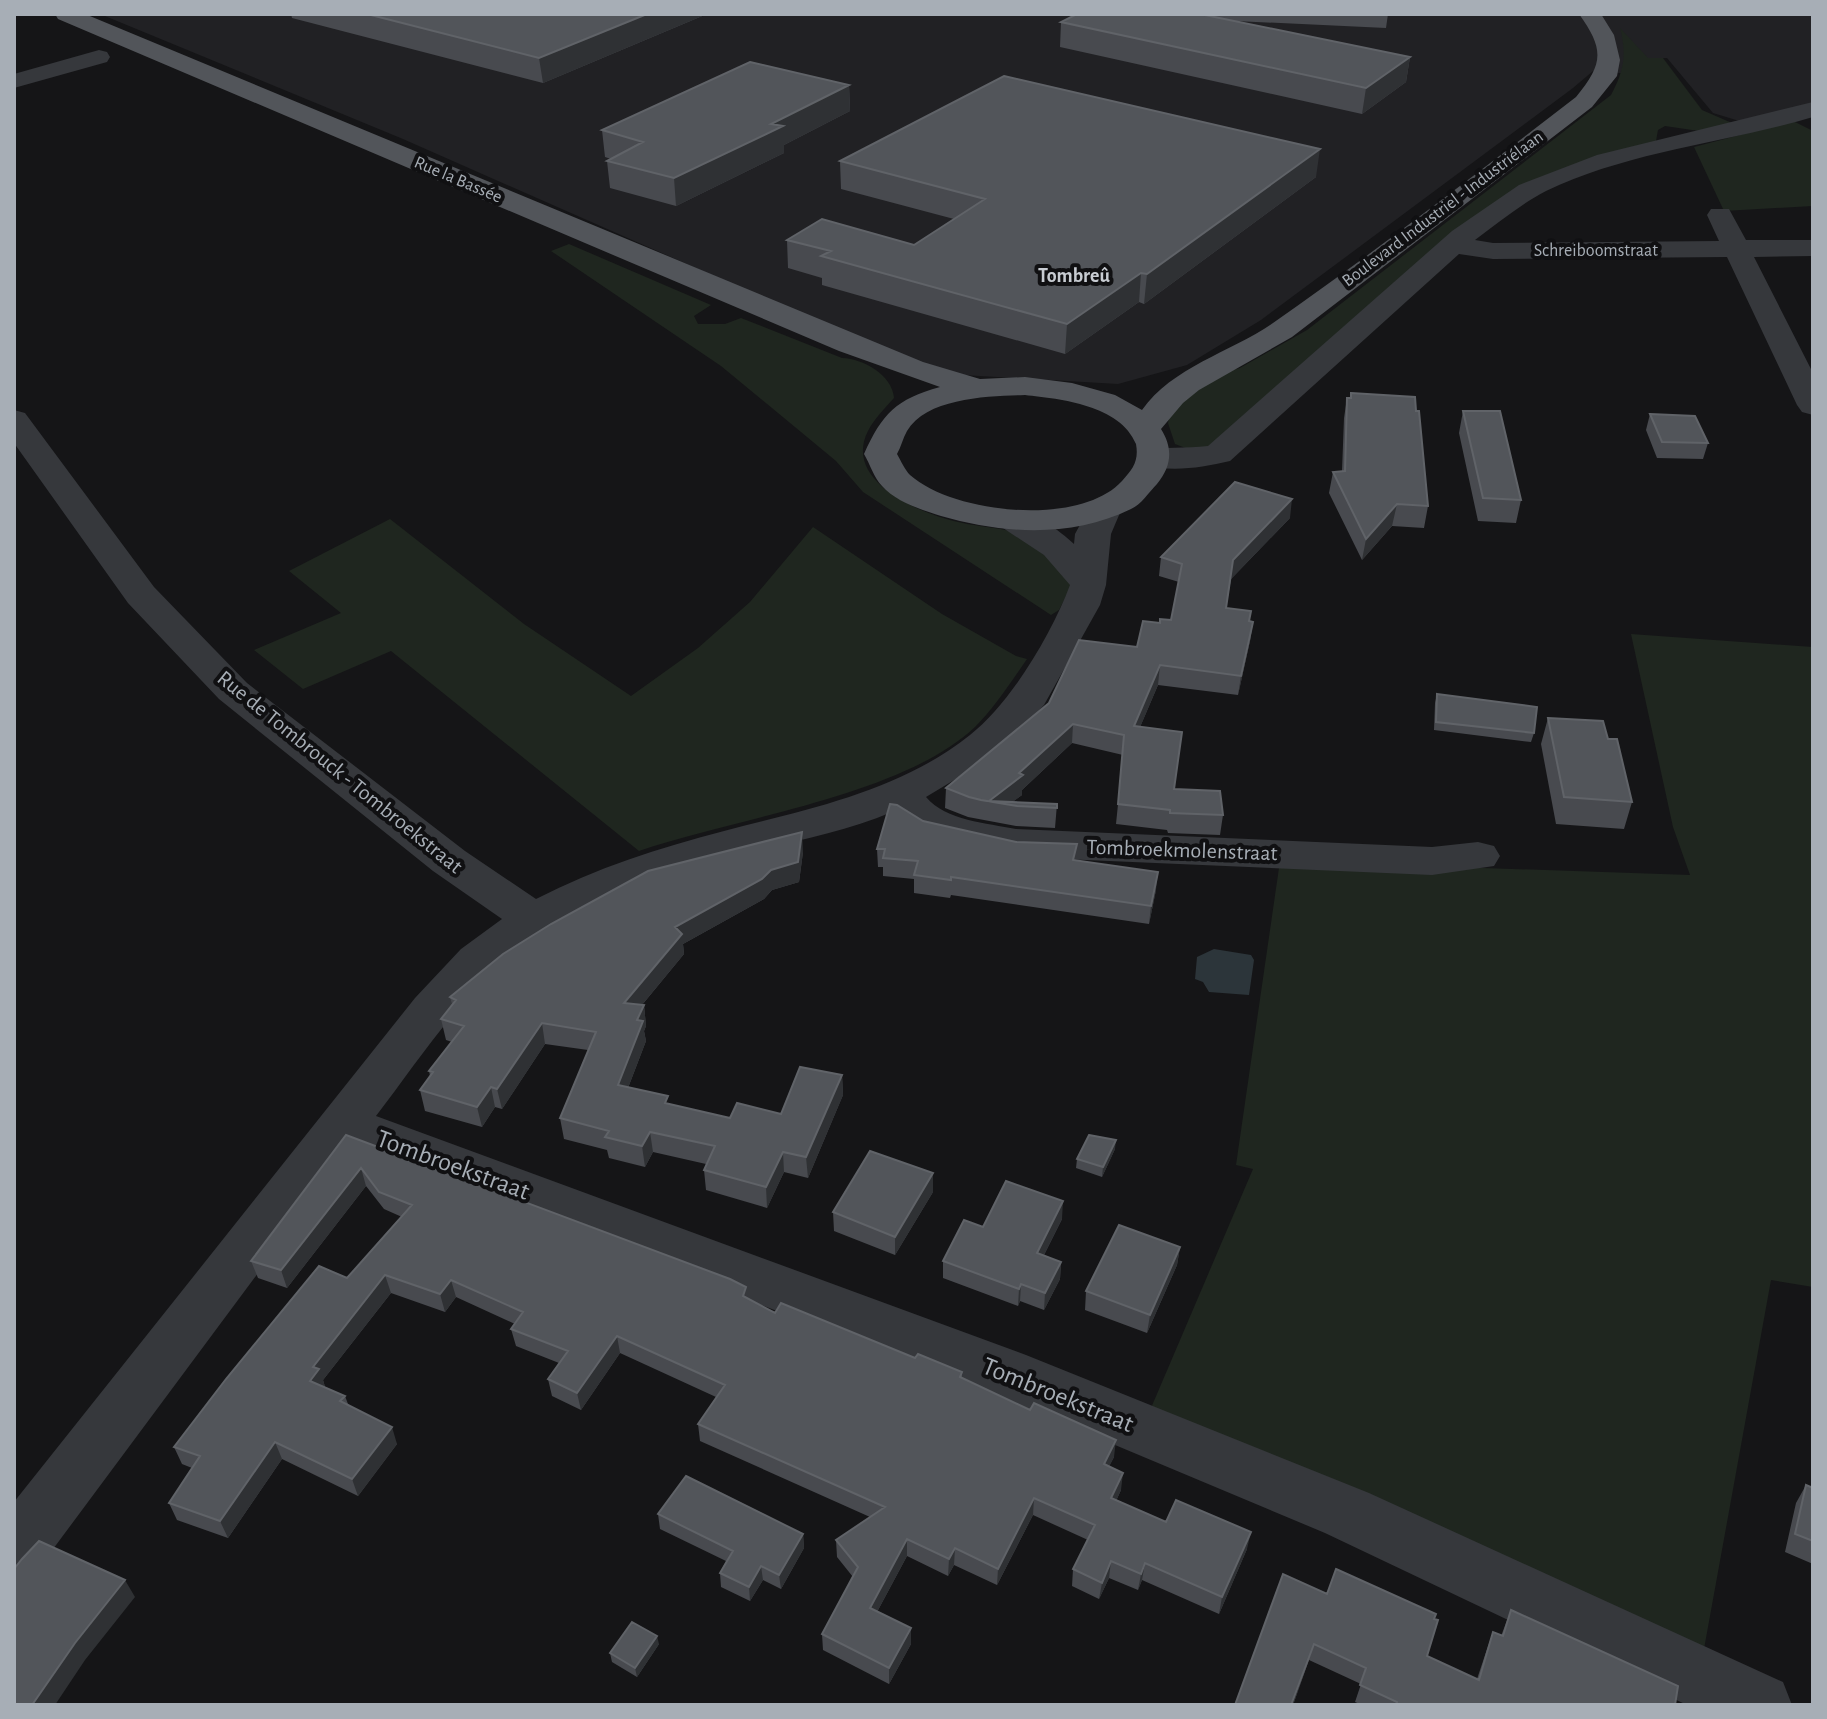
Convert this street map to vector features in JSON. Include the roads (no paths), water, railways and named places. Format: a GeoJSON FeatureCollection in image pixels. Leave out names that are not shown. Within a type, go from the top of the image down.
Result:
{"type":"FeatureCollection","features":[{"type":"Feature","properties":{"kind":"main road","name":"Rue la Bassée"},"geometry":{"type":"LineString","coordinates":[[66,14],[850,345],[912,369],[978,388]]}},
{"type":"Feature","properties":{"kind":"main road","name":"Boulevard Industriel - Industriélaan"},"geometry":{"type":"LineString","coordinates":[[906,413],[889,429],[883,444],[886,467],[894,479],[914,495],[953,511],[1015,521],[1062,518],[1105,508],[1127,497],[1144,482],[1150,444],[1166,401],[1215,366],[1277,333],[1584,102],[1606,75],[1608,53],[1600,25],[1590,14]]}},
{"type":"Feature","properties":{"kind":"main road","name":"Rue la Bassée"},"geometry":{"type":"LineString","coordinates":[[850,345],[901,383],[906,413]]}},
{"type":"Feature","properties":{"kind":"main road","name":"Boulevard Industriel - Industriélaan"},"geometry":{"type":"LineString","coordinates":[[1081,394],[1215,366]]}},
{"type":"Feature","properties":{"kind":"main road"},"geometry":{"type":"LineString","coordinates":[[906,413],[942,396],[978,388],[1025,386],[1081,394],[1110,405],[1150,444]]}},
{"type":"Feature","properties":{"kind":"street"},"geometry":{"type":"LineString","coordinates":[[14,81],[99,57]]}},
{"type":"Feature","properties":{"kind":"street"},"geometry":{"type":"LineString","coordinates":[[1150,444],[1208,456],[1218,454],[1453,245],[1513,199],[1557,178],[1660,147],[1780,120],[1813,109]]}},
{"type":"Feature","properties":{"kind":"street"},"geometry":{"type":"LineString","coordinates":[[1720,215],[1813,405]]}},
{"type":"Feature","properties":{"kind":"street","name":"Schreiboomstraat"},"geometry":{"type":"LineString","coordinates":[[1453,245],[1493,251],[1813,248]]}},
{"type":"Feature","properties":{"kind":"street","name":"Rue de Tombrouck - Tombroekstraat"},"geometry":{"type":"LineString","coordinates":[[14,420],[141,595],[233,691],[449,861],[534,919]]}},
{"type":"Feature","properties":{"kind":"street"},"geometry":{"type":"LineString","coordinates":[[14,1551],[341,1124],[432,1010],[478,960],[534,919],[590,890],[638,871],[858,810],[901,794],[958,764],[1004,729],[1045,672],[1081,605],[1088,585],[1093,534],[1105,508]]}},
{"type":"Feature","properties":{"kind":"street"},"geometry":{"type":"LineString","coordinates":[[1015,521],[1048,538],[1067,553],[1088,585]]}},
{"type":"Feature","properties":{"kind":"street","name":"Tombroekmolenstraat"},"geometry":{"type":"LineString","coordinates":[[901,794],[917,814],[939,826],[1016,843],[1432,861],[1478,856]]}},
{"type":"Feature","properties":{"kind":"street","name":"Tombroekstraat"},"geometry":{"type":"LineString","coordinates":[[341,1124],[1077,1402],[1347,1513],[1759,1705]]}},
{"type":"Feature","properties":{"kind":"district","name":"Tombreû"},"geometry":{"type":"Point","coordinates":[1074,276]}}]}
